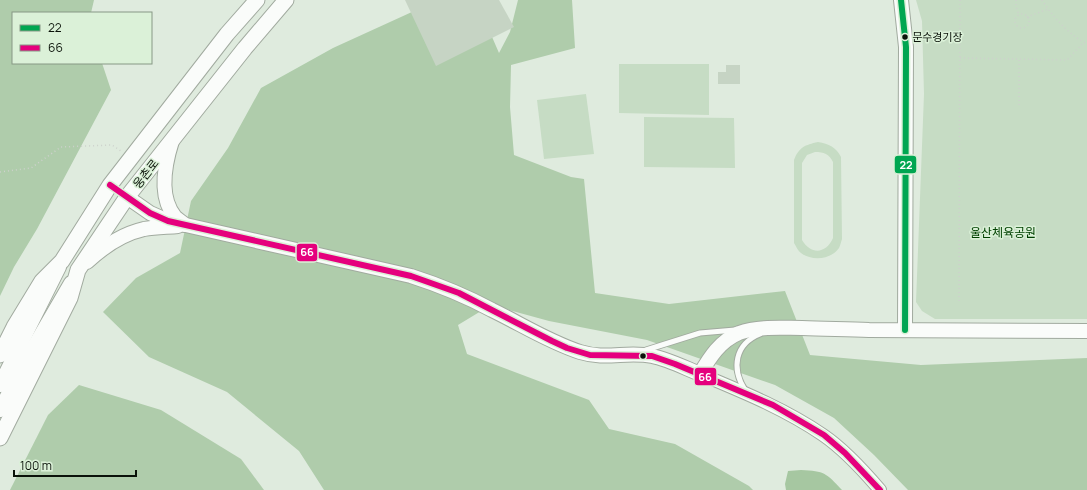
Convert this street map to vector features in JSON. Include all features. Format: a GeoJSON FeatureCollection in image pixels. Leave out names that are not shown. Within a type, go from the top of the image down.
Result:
{"type":"FeatureCollection","features":[{"type":"Feature","properties":{"kind":"main road","name":"웅촌로"},"geometry":{"type":"LineString","coordinates":[[20,358],[62,261],[110,185],[227,34],[257,0]]}},
{"type":"Feature","properties":{"kind":"main road","name":"웅촌로"},"geometry":{"type":"LineString","coordinates":[[20,358],[127,197],[245,48],[286,0]]}},
{"type":"Feature","properties":{"kind":"main road"},"geometry":{"type":"LineString","coordinates":[[901,0],[906,47],[905,330]]}},
{"type":"Feature","properties":{"kind":"main road"},"geometry":{"type":"LineString","coordinates":[[173,139],[166,169],[166,195],[169,206],[175,216],[185,225]]}},
{"type":"Feature","properties":{"kind":"main road"},"geometry":{"type":"LineString","coordinates":[[110,185],[150,213],[168,221],[411,276],[459,293],[552,342],[567,348],[590,355],[652,356],[700,374],[711,355],[718,347],[728,339],[754,329],[1087,331]]}},
{"type":"Feature","properties":{"kind":"main road"},"geometry":{"type":"LineString","coordinates":[[0,438],[70,298],[78,270],[98,252],[114,241],[133,232],[146,229],[185,225]]}},
{"type":"Feature","properties":{"kind":"main road"},"geometry":{"type":"LineString","coordinates":[[0,355],[14,327],[42,281],[62,261]]}},
{"type":"Feature","properties":{"kind":"main road"},"geometry":{"type":"LineString","coordinates":[[0,385],[20,358]]}},
{"type":"Feature","properties":{"kind":"main road"},"geometry":{"type":"LineString","coordinates":[[0,410],[20,358]]}},
{"type":"Feature","properties":{"kind":"street"},"geometry":{"type":"LineString","coordinates":[[700,374],[773,405],[824,435],[845,453],[880,490]]}},
{"type":"Feature","properties":{"kind":"lane"},"geometry":{"type":"LineString","coordinates":[[747,394],[741,383],[736,365],[737,358],[743,346],[756,335],[784,328]]}},
{"type":"Feature","properties":{"kind":"lane"},"geometry":{"type":"LineString","coordinates":[[630,355],[700,333],[754,329]]}},
{"type":"Feature","properties":{"kind":"path"},"geometry":{"type":"LineString","coordinates":[[958,301],[960,0]]}},
{"type":"Feature","properties":{"kind":"path"},"geometry":{"type":"LineString","coordinates":[[1016,0],[1019,15]]}},
{"type":"Feature","properties":{"kind":"path"},"geometry":{"type":"LineString","coordinates":[[1042,0],[1065,28],[1087,44]]}},
{"type":"Feature","properties":{"kind":"path"},"geometry":{"type":"LineString","coordinates":[[1028,17],[1048,9]]}},
{"type":"Feature","properties":{"kind":"path"},"geometry":{"type":"LineString","coordinates":[[1024,14],[1028,17],[1028,24],[1025,27],[1021,28],[1017,26],[1015,22],[1019,15],[1024,14]]}},
{"type":"Feature","properties":{"kind":"path"},"geometry":{"type":"LineString","coordinates":[[960,58],[1067,60],[1084,42]]}},
{"type":"Feature","properties":{"kind":"path"},"geometry":{"type":"LineString","coordinates":[[1019,59],[1019,105]]}},
{"type":"Feature","properties":{"kind":"path"},"geometry":{"type":"LineString","coordinates":[[0,172],[31,168],[61,147],[112,144],[131,159]]}},
{"type":"Feature","properties":{"kind":"green space","name":"울산체육공원"},"geometry":{"type":"Polygon","coordinates":[[[916,0],[1087,0],[1087,319],[935,319],[922,311],[916,302],[924,94],[922,21],[916,0]]]}},
{"type":"Feature","properties":{"kind":"green space"},"geometry":{"type":"Polygon","coordinates":[[[619,64],[709,64],[709,115],[619,113],[619,64]]]}},
{"type":"Feature","properties":{"kind":"green space"},"geometry":{"type":"Polygon","coordinates":[[[586,94],[594,154],[544,159],[537,100],[586,94]]]}},
{"type":"Feature","properties":{"kind":"green space"},"geometry":{"type":"Polygon","coordinates":[[[644,117],[734,118],[735,168],[644,167],[644,117]]]}},
{"type":"Feature","properties":{"kind":"green space"},"geometry":{"type":"Polygon","coordinates":[[[818,142],[834,148],[841,157],[842,239],[839,248],[831,255],[815,258],[805,256],[799,251],[794,243],[794,160],[800,149],[818,142]],[[815,152],[807,155],[802,163],[802,240],[810,248],[818,251],[826,247],[833,238],[833,162],[828,155],[815,152]]]}},
{"type":"Feature","properties":{"kind":"shaded area"},"geometry":{"type":"Polygon","coordinates":[[[0,0],[94,0],[91,12],[12,12],[12,64],[102,64],[111,90],[37,229],[14,267],[0,296],[0,0]]]}},
{"type":"Feature","properties":{"kind":"shaded area"},"geometry":{"type":"Polygon","coordinates":[[[476,0],[499,53],[510,32],[518,0],[572,0],[575,48],[511,65],[510,107],[514,155],[571,177],[584,179],[595,293],[669,304],[785,291],[810,355],[921,365],[1087,358],[1087,490],[908,490],[874,455],[834,418],[775,385],[647,340],[549,321],[491,305],[458,325],[467,354],[589,400],[609,429],[675,444],[749,486],[753,490],[324,490],[299,451],[227,392],[149,357],[103,312],[136,278],[180,253],[191,201],[228,148],[261,88],[333,48],[436,1],[476,0]]]}},
{"type":"Feature","properties":{"kind":"shaded area"},"geometry":{"type":"Polygon","coordinates":[[[79,385],[161,410],[241,459],[264,490],[10,490],[48,415],[79,385]]]}},
{"type":"Feature","properties":{"kind":"shaded area"},"geometry":{"type":"Polygon","coordinates":[[[801,470],[820,472],[828,476],[842,490],[786,490],[785,484],[788,471],[801,470]]]}},
{"type":"Feature","properties":{"kind":"building"},"geometry":{"type":"Polygon","coordinates":[[[405,0],[499,0],[514,27],[436,66],[405,0]]]}},
{"type":"Feature","properties":{"kind":"building"},"geometry":{"type":"Polygon","coordinates":[[[726,65],[740,65],[740,84],[718,84],[718,72],[726,72],[726,65]]]}},
{"type":"Feature","properties":{"kind":"transit line","name":"22"},"geometry":{"type":"LineString","coordinates":[[901,0],[906,47],[905,330]]}},
{"type":"Feature","properties":{"kind":"transit line","name":"66"},"geometry":{"type":"LineString","coordinates":[[110,185],[150,213],[168,221],[411,276],[459,293],[567,348],[590,355],[652,356],[675,364],[773,405],[824,435],[845,453],[880,490]]}},
{"type":"Feature","properties":{"kind":"place","name":"문수경기장"},"geometry":{"type":"Point","coordinates":[905,37]}}]}
